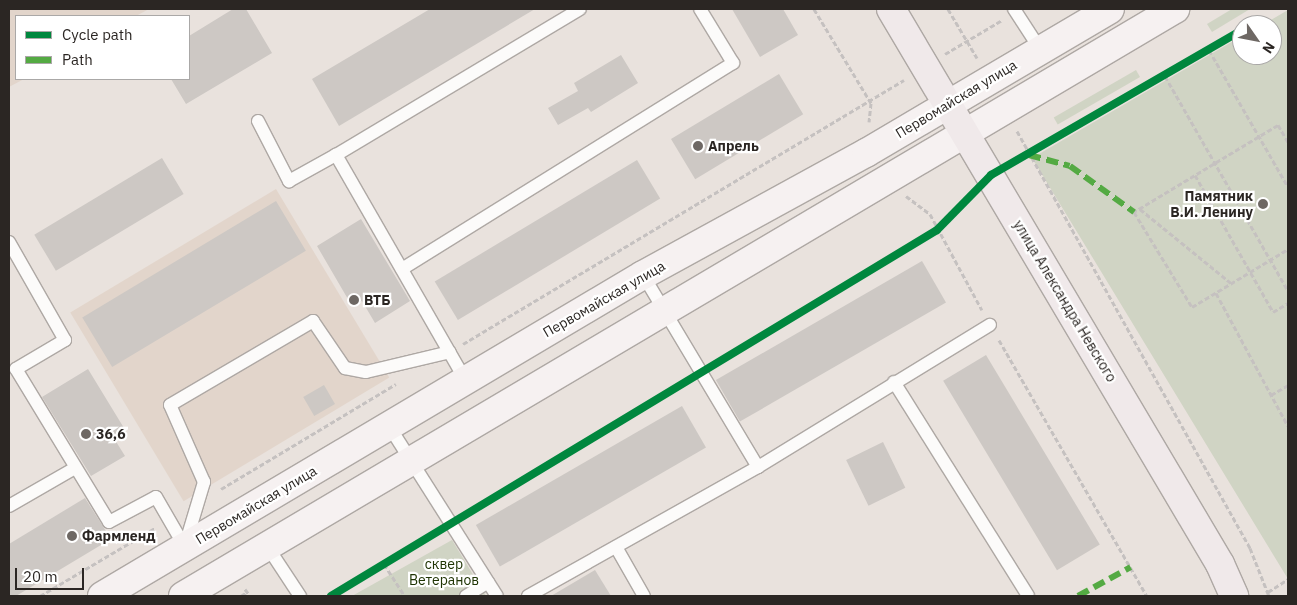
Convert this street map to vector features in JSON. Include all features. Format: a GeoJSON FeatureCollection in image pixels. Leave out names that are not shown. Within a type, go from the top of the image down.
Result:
{"type":"FeatureCollection","features":[{"type":"Feature","properties":{"kind":"main road","name":"улица Александра Невского"},"geometry":{"type":"LineString","coordinates":[[891,9],[1220,564],[1234,596]]}},
{"type":"Feature","properties":{"kind":"main road","name":"Первомайская улица"},"geometry":{"type":"LineString","coordinates":[[102,596],[643,275],[866,153],[946,103],[1110,9]]}},
{"type":"Feature","properties":{"kind":"main road"},"geometry":{"type":"LineString","coordinates":[[183,596],[1175,9]]}},
{"type":"Feature","properties":{"kind":"lane"},"geometry":{"type":"LineString","coordinates":[[258,121],[289,181],[336,155],[580,9]]}},
{"type":"Feature","properties":{"kind":"lane"},"geometry":{"type":"LineString","coordinates":[[402,269],[733,63],[700,9]]}},
{"type":"Feature","properties":{"kind":"lane"},"geometry":{"type":"LineString","coordinates":[[1015,10],[1040,49]]}},
{"type":"Feature","properties":{"kind":"lane"},"geometry":{"type":"LineString","coordinates":[[336,155],[466,381]]}},
{"type":"Feature","properties":{"kind":"lane"},"geometry":{"type":"LineString","coordinates":[[9,242],[65,340],[12,371],[109,522],[156,496],[185,547]]}},
{"type":"Feature","properties":{"kind":"lane"},"geometry":{"type":"LineString","coordinates":[[643,275],[758,467]]}},
{"type":"Feature","properties":{"kind":"lane"},"geometry":{"type":"LineString","coordinates":[[185,547],[204,482],[170,405],[313,321],[345,368],[366,372],[450,352]]}},
{"type":"Feature","properties":{"kind":"lane"},"geometry":{"type":"LineString","coordinates":[[528,596],[758,467],[990,325]]}},
{"type":"Feature","properties":{"kind":"lane"},"geometry":{"type":"LineString","coordinates":[[894,382],[1028,596]]}},
{"type":"Feature","properties":{"kind":"lane"},"geometry":{"type":"LineString","coordinates":[[389,426],[497,596]]}},
{"type":"Feature","properties":{"kind":"lane"},"geometry":{"type":"LineString","coordinates":[[9,506],[75,468]]}},
{"type":"Feature","properties":{"kind":"lane"},"geometry":{"type":"LineString","coordinates":[[267,546],[300,596]]}},
{"type":"Feature","properties":{"kind":"lane"},"geometry":{"type":"LineString","coordinates":[[616,547],[644,596]]}},
{"type":"Feature","properties":{"kind":"lane"},"geometry":{"type":"LineString","coordinates":[[466,596],[488,582]]}},
{"type":"Feature","properties":{"kind":"path"},"geometry":{"type":"LineString","coordinates":[[814,9],[871,104]]}},
{"type":"Feature","properties":{"kind":"path"},"geometry":{"type":"LineString","coordinates":[[948,9],[967,41]]}},
{"type":"Feature","properties":{"kind":"path"},"geometry":{"type":"LineString","coordinates":[[450,352],[871,104],[925,66],[1015,10]]}},
{"type":"Feature","properties":{"kind":"path"},"geometry":{"type":"LineString","coordinates":[[1217,45],[1206,52],[1288,187]]}},
{"type":"Feature","properties":{"kind":"path"},"geometry":{"type":"LineString","coordinates":[[1156,81],[1173,71]]}},
{"type":"Feature","properties":{"kind":"path"},"geometry":{"type":"LineString","coordinates":[[1165,76],[1288,291]]}},
{"type":"Feature","properties":{"kind":"path"},"geometry":{"type":"LineString","coordinates":[[1288,142],[1278,125],[1134,212],[1192,307],[1288,248]]}},
{"type":"Feature","properties":{"kind":"path"},"geometry":{"type":"LineString","coordinates":[[991,175],[1037,150]]}},
{"type":"Feature","properties":{"kind":"path"},"geometry":{"type":"LineString","coordinates":[[1029,156],[1250,548],[1270,596]]}},
{"type":"Feature","properties":{"kind":"path"},"geometry":{"type":"LineString","coordinates":[[1195,175],[1273,312],[1288,304]]}},
{"type":"Feature","properties":{"kind":"path"},"geometry":{"type":"LineString","coordinates":[[1140,209],[1231,283]]}},
{"type":"Feature","properties":{"kind":"path"},"geometry":{"type":"LineString","coordinates":[[929,235],[944,223]]}},
{"type":"Feature","properties":{"kind":"path"},"geometry":{"type":"LineString","coordinates":[[937,230],[1147,596]]}},
{"type":"Feature","properties":{"kind":"path"},"geometry":{"type":"LineString","coordinates":[[1216,293],[1288,426]]}},
{"type":"Feature","properties":{"kind":"path"},"geometry":{"type":"LineString","coordinates":[[197,504],[398,383]]}},
{"type":"Feature","properties":{"kind":"path"},"geometry":{"type":"LineString","coordinates":[[1271,395],[1288,385]]}},
{"type":"Feature","properties":{"kind":"path"},"geometry":{"type":"LineString","coordinates":[[40,596],[170,520]]}},
{"type":"Feature","properties":{"kind":"path"},"geometry":{"type":"LineString","coordinates":[[376,568],[392,559]]}},
{"type":"Feature","properties":{"kind":"path"},"geometry":{"type":"LineString","coordinates":[[384,564],[405,596]]}},
{"type":"Feature","properties":{"kind":"path"},"geometry":{"type":"LineString","coordinates":[[1268,592],[1288,579]]}},
{"type":"Feature","properties":{"kind":"path"},"geometry":{"type":"LineString","coordinates":[[241,596],[247,592]]}},
{"type":"Feature","properties":{"kind":"shaded area"},"geometry":{"type":"Polygon","coordinates":[[[9,9],[149,9],[138,15],[15,15],[15,80],[22,80],[9,87],[9,9]]]}},
{"type":"Feature","properties":{"kind":"shaded area"},"geometry":{"type":"Polygon","coordinates":[[[276,189],[389,378],[184,501],[70,313],[276,189]]]}},
{"type":"Feature","properties":{"kind":"green space"},"geometry":{"type":"Polygon","coordinates":[[[1232,9],[1250,9],[1240,15],[1232,15],[1232,20],[1212,32],[1207,24],[1232,9]]]}},
{"type":"Feature","properties":{"kind":"green space"},"geometry":{"type":"Polygon","coordinates":[[[1288,10],[1288,579],[1032,158],[1232,42],[1232,65],[1282,65],[1282,15],[1279,15],[1288,10]]]}},
{"type":"Feature","properties":{"kind":"green space"},"geometry":{"type":"Polygon","coordinates":[[[1136,70],[1140,77],[1058,124],[1054,118],[1136,70]]]}},
{"type":"Feature","properties":{"kind":"green space","name":"сквер Ветеранов"},"geometry":{"type":"Polygon","coordinates":[[[452,540],[486,596],[352,596],[452,540]]]}},
{"type":"Feature","properties":{"kind":"building"},"geometry":{"type":"Polygon","coordinates":[[[233,9],[246,9],[272,53],[186,104],[172,80],[190,80],[190,35],[233,9]]]}},
{"type":"Feature","properties":{"kind":"building"},"geometry":{"type":"Polygon","coordinates":[[[430,9],[535,9],[339,126],[312,79],[430,9]]]}},
{"type":"Feature","properties":{"kind":"building"},"geometry":{"type":"Polygon","coordinates":[[[732,9],[783,9],[798,35],[760,57],[732,9]]]}},
{"type":"Feature","properties":{"kind":"building"},"geometry":{"type":"Polygon","coordinates":[[[621,55],[638,83],[591,112],[588,108],[558,125],[548,108],[578,91],[574,83],[621,55]]]}},
{"type":"Feature","properties":{"kind":"building"},"geometry":{"type":"Polygon","coordinates":[[[779,74],[803,114],[695,179],[671,139],[779,74]]]}},
{"type":"Feature","properties":{"kind":"building"},"geometry":{"type":"Polygon","coordinates":[[[162,158],[184,194],[56,271],[34,235],[162,158]]]}},
{"type":"Feature","properties":{"kind":"building"},"geometry":{"type":"Polygon","coordinates":[[[637,160],[660,199],[458,320],[435,282],[637,160]]]}},
{"type":"Feature","properties":{"kind":"building"},"geometry":{"type":"Polygon","coordinates":[[[276,201],[306,251],[112,367],[82,317],[276,201]]]}},
{"type":"Feature","properties":{"kind":"building"},"geometry":{"type":"Polygon","coordinates":[[[361,219],[410,301],[375,323],[362,301],[352,306],[317,246],[361,219]]]}},
{"type":"Feature","properties":{"kind":"building"},"geometry":{"type":"Polygon","coordinates":[[[922,261],[946,303],[740,422],[716,380],[922,261]]]}},
{"type":"Feature","properties":{"kind":"building"},"geometry":{"type":"Polygon","coordinates":[[[986,355],[1100,544],[1057,570],[943,381],[986,355]]]}},
{"type":"Feature","properties":{"kind":"building"},"geometry":{"type":"Polygon","coordinates":[[[88,369],[127,433],[115,440],[125,456],[91,476],[42,397],[88,369]]]}},
{"type":"Feature","properties":{"kind":"building"},"geometry":{"type":"Polygon","coordinates":[[[324,385],[335,404],[314,416],[303,397],[324,385]]]}},
{"type":"Feature","properties":{"kind":"building"},"geometry":{"type":"Polygon","coordinates":[[[682,406],[706,448],[500,567],[476,525],[682,406]]]}},
{"type":"Feature","properties":{"kind":"building"},"geometry":{"type":"Polygon","coordinates":[[[883,442],[905,488],[869,506],[846,460],[883,442]]]}},
{"type":"Feature","properties":{"kind":"building"},"geometry":{"type":"Polygon","coordinates":[[[85,498],[111,539],[16,596],[9,596],[9,544],[85,498]]]}},
{"type":"Feature","properties":{"kind":"building"},"geometry":{"type":"Polygon","coordinates":[[[595,570],[611,596],[551,596],[595,570]]]}},
{"type":"Feature","properties":{"kind":"marked path"},"geometry":{"type":"LineString","coordinates":[[1029,155],[1070,166],[1134,212]]}},
{"type":"Feature","properties":{"kind":"marked path"},"geometry":{"type":"LineString","coordinates":[[1078,596],[1131,567]]}},
{"type":"Feature","properties":{"kind":"cycle path"},"geometry":{"type":"LineString","coordinates":[[331,596],[937,230],[991,175],[1232,36]]}},
{"type":"Feature","properties":{"kind":"place","name":"Апрель"},"geometry":{"type":"Point","coordinates":[698,146]}},
{"type":"Feature","properties":{"kind":"place","name":"Памятник В.И. Ленину"},"geometry":{"type":"Point","coordinates":[1263,204]}},
{"type":"Feature","properties":{"kind":"place","name":"ВТБ"},"geometry":{"type":"Point","coordinates":[354,300]}},
{"type":"Feature","properties":{"kind":"place","name":"36,6"},"geometry":{"type":"Point","coordinates":[86,434]}},
{"type":"Feature","properties":{"kind":"place","name":"Фармленд"},"geometry":{"type":"Point","coordinates":[72,536]}}]}
